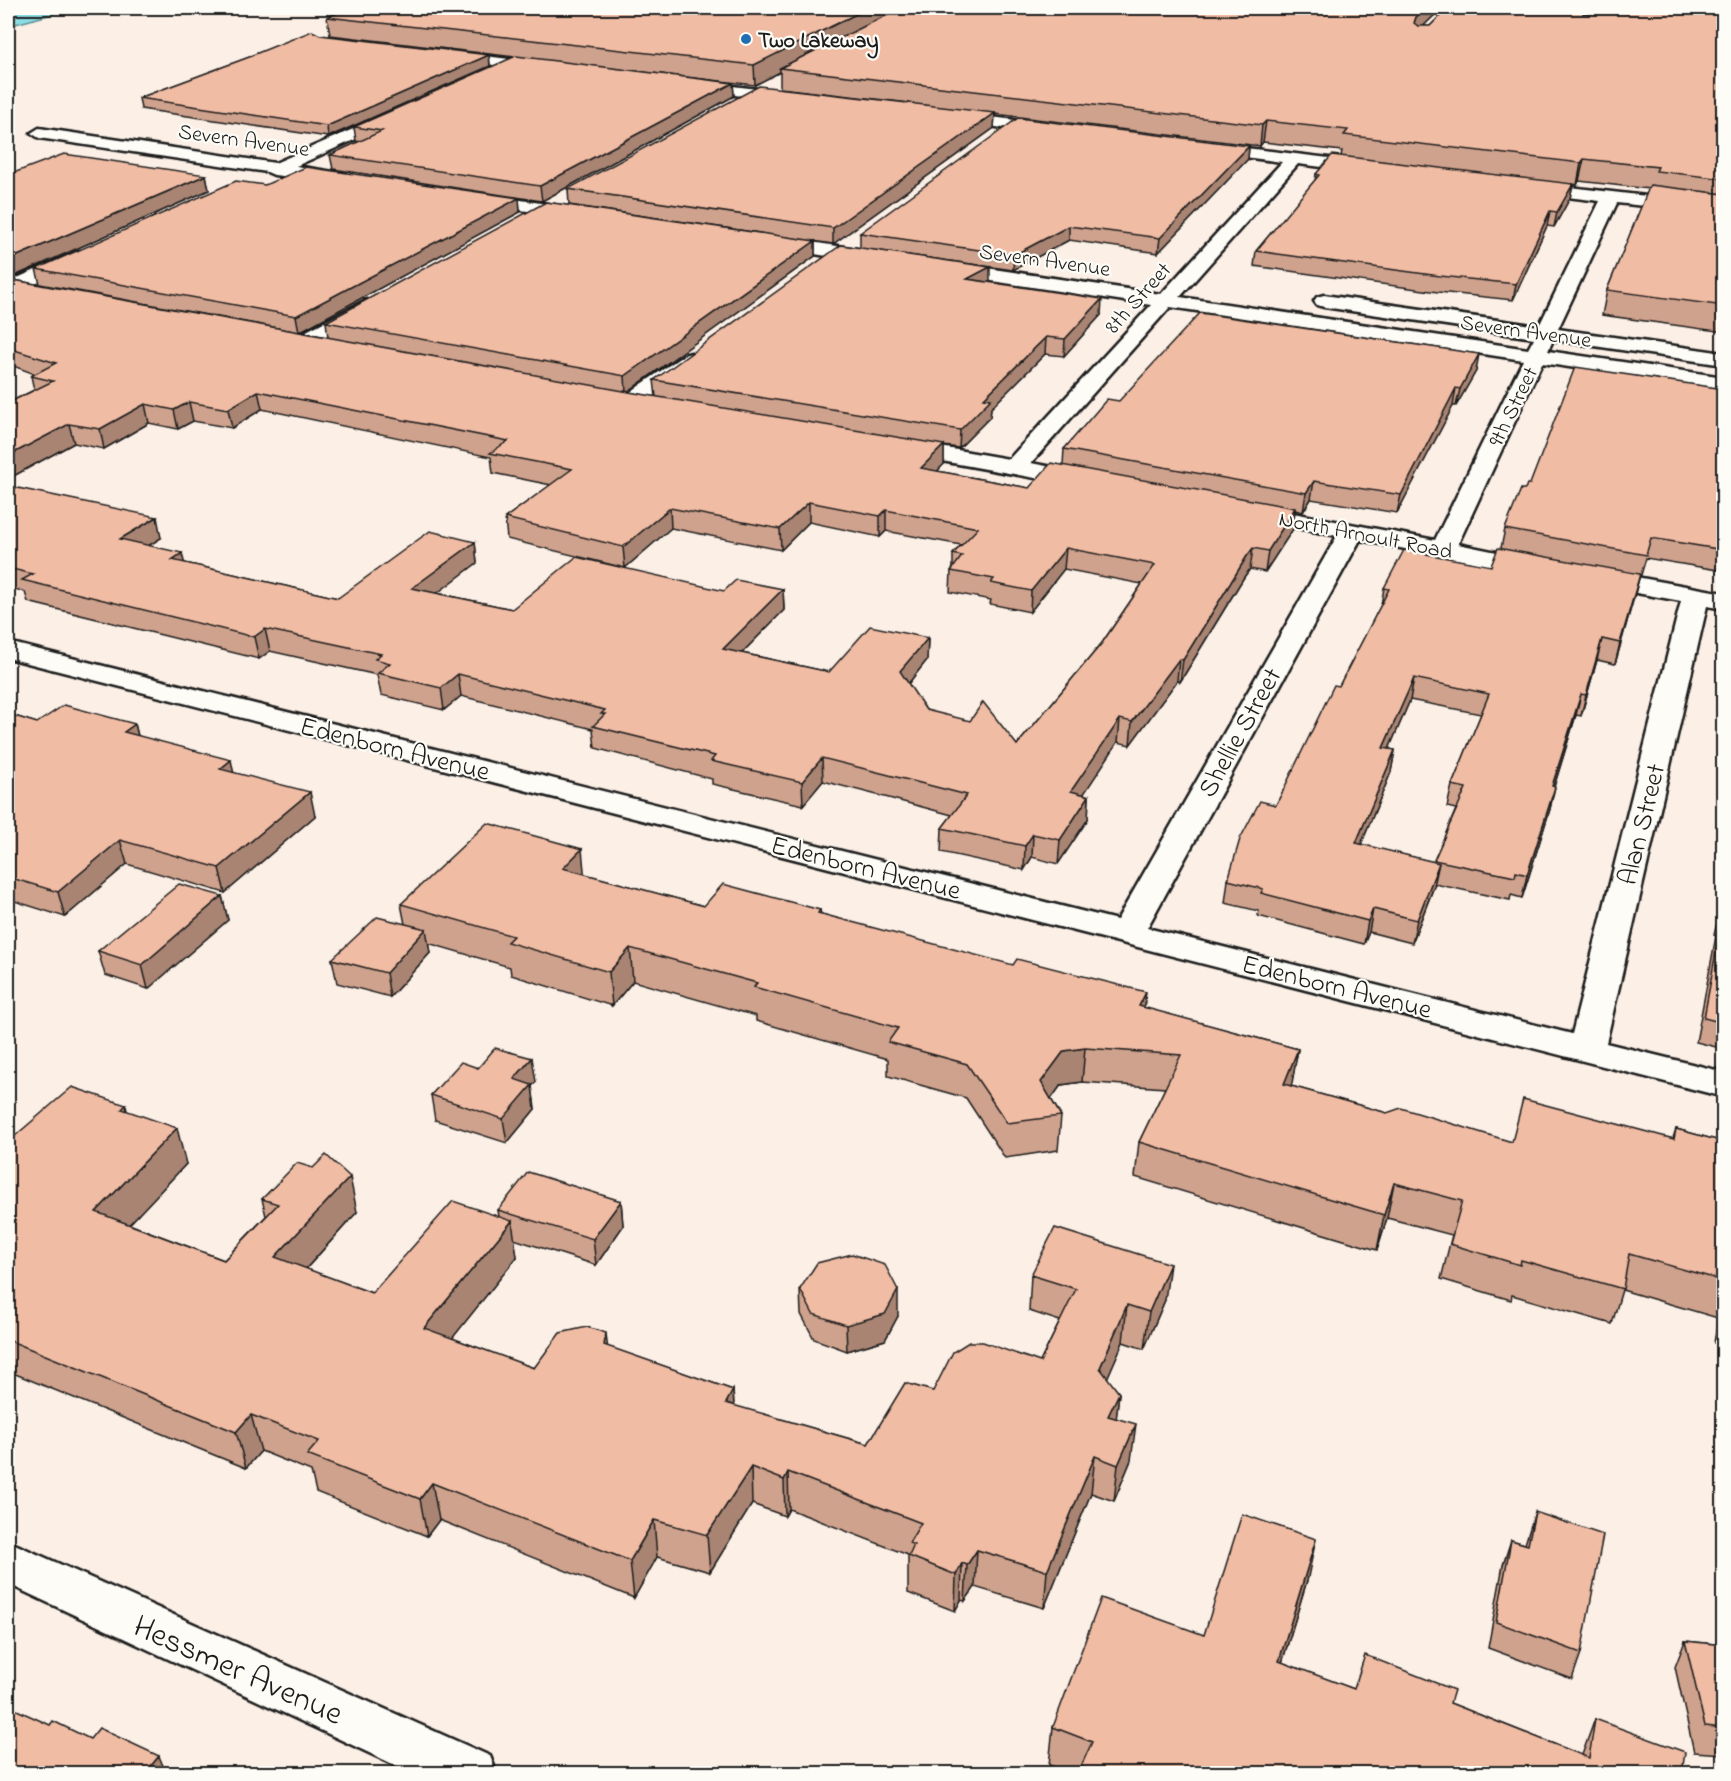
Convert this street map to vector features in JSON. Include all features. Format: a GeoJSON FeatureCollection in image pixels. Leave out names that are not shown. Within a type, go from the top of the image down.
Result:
{"type":"FeatureCollection","features":[{"type":"Feature","properties":{"kind":"street"},"geometry":{"type":"LineString","coordinates":[[424,52],[560,69]]}},
{"type":"Feature","properties":{"kind":"street"},"geometry":{"type":"LineString","coordinates":[[482,78],[514,63]]}},
{"type":"Feature","properties":{"kind":"street"},"geometry":{"type":"LineString","coordinates":[[725,110],[784,77]]}},
{"type":"Feature","properties":{"kind":"street"},"geometry":{"type":"LineString","coordinates":[[675,83],[814,100]]}},
{"type":"Feature","properties":{"kind":"street"},"geometry":{"type":"LineString","coordinates":[[245,183],[417,106]]}},
{"type":"Feature","properties":{"kind":"street"},"geometry":{"type":"LineString","coordinates":[[930,115],[1071,132]]}},
{"type":"Feature","properties":{"kind":"street"},"geometry":{"type":"LineString","coordinates":[[993,138],[1012,125]]}},
{"type":"Feature","properties":{"kind":"street","name":"Severn Avenue"},"geometry":{"type":"LineString","coordinates":[[39,133],[358,181]]}},
{"type":"Feature","properties":{"kind":"street"},"geometry":{"type":"LineString","coordinates":[[1188,146],[1389,170]]}},
{"type":"Feature","properties":{"kind":"street","name":"Severn Avenue"},"geometry":{"type":"LineString","coordinates":[[274,149],[344,159]]}},
{"type":"Feature","properties":{"kind":"street","name":"8th Street"},"geometry":{"type":"LineString","coordinates":[[1015,467],[1294,159]]}},
{"type":"Feature","properties":{"kind":"street"},"geometry":{"type":"LineString","coordinates":[[1506,184],[1724,210]]}},
{"type":"Feature","properties":{"kind":"street"},"geometry":{"type":"LineString","coordinates":[[451,195],[603,217]]}},
{"type":"Feature","properties":{"kind":"street","name":"9th Street"},"geometry":{"type":"LineString","coordinates":[[1443,549],[1611,197]]}},
{"type":"Feature","properties":{"kind":"street"},"geometry":{"type":"LineString","coordinates":[[523,220],[564,198]]}},
{"type":"Feature","properties":{"kind":"street"},"geometry":{"type":"LineString","coordinates":[[819,266],[861,234]]}},
{"type":"Feature","properties":{"kind":"street"},"geometry":{"type":"LineString","coordinates":[[755,240],[896,261]]}},
{"type":"Feature","properties":{"kind":"street"},"geometry":{"type":"LineString","coordinates":[[9,288],[96,250]]}},
{"type":"Feature","properties":{"kind":"street","name":"Severn Avenue"},"geometry":{"type":"LineString","coordinates":[[931,266],[1724,384]]}},
{"type":"Feature","properties":{"kind":"street"},"geometry":{"type":"LineString","coordinates":[[1161,278],[1208,284]]}},
{"type":"Feature","properties":{"kind":"street"},"geometry":{"type":"LineString","coordinates":[[9,288],[45,294]]}},
{"type":"Feature","properties":{"kind":"street","name":"Severn Avenue"},"geometry":{"type":"LineString","coordinates":[[1301,298],[1724,359]]}},
{"type":"Feature","properties":{"kind":"street"},"geometry":{"type":"LineString","coordinates":[[302,341],[376,301]]}},
{"type":"Feature","properties":{"kind":"street"},"geometry":{"type":"LineString","coordinates":[[279,337],[337,347]]}},
{"type":"Feature","properties":{"kind":"street"},"geometry":{"type":"LineString","coordinates":[[632,402],[706,348]]}},
{"type":"Feature","properties":{"kind":"street"},"geometry":{"type":"LineString","coordinates":[[608,398],[666,408]]}},
{"type":"Feature","properties":{"kind":"street"},"geometry":{"type":"LineString","coordinates":[[876,443],[1108,485]]}},
{"type":"Feature","properties":{"kind":"street","name":"North Arnoult Road"},"geometry":{"type":"LineString","coordinates":[[1224,507],[1710,599]]}},
{"type":"Feature","properties":{"kind":"street","name":"Shellie Street"},"geometry":{"type":"LineString","coordinates":[[1127,933],[1352,532]]}},
{"type":"Feature","properties":{"kind":"street","name":"Alan Street"},"geometry":{"type":"LineString","coordinates":[[1586,1051],[1710,599]]}},
{"type":"Feature","properties":{"kind":"street","name":"Edenborn Avenue"},"geometry":{"type":"LineString","coordinates":[[8,650],[1724,1085]]}},
{"type":"Feature","properties":{"kind":"street","name":"Hessmer Avenue"},"geometry":{"type":"LineString","coordinates":[[8,1562],[471,1773]]}},
{"type":"Feature","properties":{"kind":"water"},"geometry":{"type":"Polygon","coordinates":[[[8,8],[75,8],[8,26],[8,8]]]}},
{"type":"Feature","properties":{"kind":"building"},"geometry":{"type":"Polygon","coordinates":[[[351,8],[868,8],[754,65],[327,17],[351,8]]]}},
{"type":"Feature","properties":{"kind":"building"},"geometry":{"type":"Polygon","coordinates":[[[898,8],[1426,8],[1416,17],[1414,23],[1418,26],[1430,26],[1448,8],[1585,8],[1583,14],[1652,8],[1724,8],[1724,179],[1656,171],[1658,167],[1584,159],[1581,163],[1344,135],[1348,130],[1266,121],[1262,125],[780,68],[898,8]]]}},
{"type":"Feature","properties":{"kind":"building"},"geometry":{"type":"Polygon","coordinates":[[[312,31],[320,35],[489,55],[327,126],[139,98],[252,56],[250,56],[312,31]]]}},
{"type":"Feature","properties":{"kind":"building"},"geometry":{"type":"Polygon","coordinates":[[[516,56],[733,83],[540,186],[330,155],[382,131],[354,127],[516,56]]]}},
{"type":"Feature","properties":{"kind":"building"},"geometry":{"type":"Polygon","coordinates":[[[759,86],[995,113],[833,228],[568,189],[759,86]]]}},
{"type":"Feature","properties":{"kind":"building"},"geometry":{"type":"Polygon","coordinates":[[[1018,118],[1249,146],[1160,238],[1069,226],[1014,255],[860,233],[1018,118]]]}},
{"type":"Feature","properties":{"kind":"building"},"geometry":{"type":"Polygon","coordinates":[[[64,154],[206,175],[8,260],[8,175],[64,154]]]}},
{"type":"Feature","properties":{"kind":"building"},"geometry":{"type":"Polygon","coordinates":[[[1332,155],[1573,184],[1557,212],[1550,211],[1516,284],[1256,251],[1319,175],[1316,174],[1332,155]]]}},
{"type":"Feature","properties":{"kind":"building"},"geometry":{"type":"Polygon","coordinates":[[[306,167],[519,198],[296,316],[36,269],[236,181],[265,185],[306,167]]]}},
{"type":"Feature","properties":{"kind":"building"},"geometry":{"type":"Polygon","coordinates":[[[1650,185],[1724,194],[1724,306],[1607,290],[1650,185]]]}},
{"type":"Feature","properties":{"kind":"building"},"geometry":{"type":"Polygon","coordinates":[[[546,202],[815,241],[625,376],[326,322],[546,202]]]}},
{"type":"Feature","properties":{"kind":"building"},"geometry":{"type":"Polygon","coordinates":[[[841,245],[990,267],[967,279],[1102,299],[1065,339],[1046,337],[984,398],[991,399],[960,430],[654,380],[841,245]]]}},
{"type":"Feature","properties":{"kind":"building"},"geometry":{"type":"Polygon","coordinates":[[[8,279],[629,392],[944,445],[921,468],[1029,488],[1051,463],[1295,508],[1268,551],[1253,548],[1183,660],[1179,659],[1132,722],[1120,719],[1071,791],[1089,796],[1060,840],[1033,834],[1025,846],[942,828],[967,795],[822,758],[802,782],[711,761],[715,756],[593,726],[605,714],[601,714],[605,710],[458,674],[441,688],[378,673],[390,663],[375,659],[381,654],[265,629],[254,637],[22,580],[33,574],[8,568],[8,486],[157,517],[120,539],[182,553],[172,560],[338,598],[430,531],[475,542],[412,588],[512,609],[576,557],[724,591],[736,580],[783,589],[723,649],[829,672],[870,626],[928,638],[900,671],[926,710],[970,721],[983,702],[1017,745],[1102,643],[1155,565],[1066,548],[1031,591],[991,583],[994,579],[951,571],[962,556],[953,554],[978,528],[886,510],[880,516],[809,502],[780,529],[670,508],[623,547],[505,518],[572,469],[490,453],[508,441],[258,391],[228,409],[189,402],[174,410],[145,404],[100,429],[69,424],[8,456],[8,403],[53,381],[31,376],[56,363],[8,348],[8,279]]]}},
{"type":"Feature","properties":{"kind":"building"},"geometry":{"type":"Polygon","coordinates":[[[1200,313],[1479,354],[1460,389],[1456,388],[1401,495],[1314,481],[1306,493],[1064,449],[1107,399],[1119,401],[1200,313]]]}},
{"type":"Feature","properties":{"kind":"building"},"geometry":{"type":"Polygon","coordinates":[[[1575,367],[1724,389],[1724,550],[1651,538],[1646,555],[1505,529],[1521,489],[1525,489],[1527,484],[1530,484],[1575,367]]]}},
{"type":"Feature","properties":{"kind":"building"},"geometry":{"type":"Polygon","coordinates":[[[1498,548],[1640,574],[1620,643],[1602,639],[1586,695],[1581,694],[1527,875],[1516,872],[1515,877],[1434,860],[1466,788],[1452,785],[1489,694],[1414,678],[1383,748],[1395,750],[1356,843],[1439,863],[1417,920],[1373,909],[1368,921],[1261,893],[1263,889],[1228,880],[1240,839],[1260,801],[1276,805],[1334,685],[1339,686],[1389,589],[1384,588],[1404,550],[1491,566],[1498,548]]]}},
{"type":"Feature","properties":{"kind":"building"},"geometry":{"type":"Polygon","coordinates":[[[64,705],[135,724],[124,732],[231,760],[220,769],[310,792],[219,868],[120,840],[58,892],[8,877],[8,830],[13,826],[8,825],[8,714],[37,723],[64,705]]]}},
{"type":"Feature","properties":{"kind":"building"},"geometry":{"type":"Polygon","coordinates":[[[487,823],[582,849],[563,868],[704,906],[723,884],[820,910],[818,913],[1013,965],[1017,959],[1146,992],[1139,1006],[1298,1049],[1284,1084],[1387,1113],[1401,1108],[1512,1142],[1523,1099],[1674,1139],[1676,1129],[1724,1142],[1724,1281],[1629,1254],[1623,1289],[1521,1260],[1520,1265],[1450,1244],[1462,1201],[1394,1183],[1384,1215],[1139,1142],[1181,1055],[1085,1048],[1064,1051],[1041,1082],[1061,1116],[1007,1123],[967,1064],[888,1042],[898,1028],[754,987],[757,983],[630,948],[609,972],[507,942],[513,936],[401,904],[487,823]]]}},
{"type":"Feature","properties":{"kind":"building"},"geometry":{"type":"Polygon","coordinates":[[[179,884],[222,896],[142,965],[98,951],[179,884]]]}},
{"type":"Feature","properties":{"kind":"building"},"geometry":{"type":"Polygon","coordinates":[[[1724,902],[1724,1023],[1704,1018],[1724,902]]]}},
{"type":"Feature","properties":{"kind":"building"},"geometry":{"type":"Polygon","coordinates":[[[377,917],[426,929],[386,973],[332,959],[377,917]]]}},
{"type":"Feature","properties":{"kind":"building"},"geometry":{"type":"Polygon","coordinates":[[[495,1048],[532,1058],[514,1079],[532,1085],[503,1119],[431,1095],[461,1062],[478,1068],[495,1048]]]}},
{"type":"Feature","properties":{"kind":"building"},"geometry":{"type":"Polygon","coordinates":[[[72,1087],[126,1105],[122,1109],[177,1128],[96,1212],[224,1260],[278,1204],[262,1199],[297,1163],[313,1168],[326,1155],[350,1177],[275,1257],[372,1293],[453,1201],[512,1221],[424,1328],[534,1368],[560,1333],[587,1327],[606,1333],[604,1345],[733,1390],[726,1403],[868,1444],[905,1383],[933,1391],[953,1352],[969,1342],[983,1342],[1040,1362],[1076,1289],[1031,1275],[1055,1228],[1170,1264],[1149,1312],[1127,1305],[1100,1368],[1119,1393],[1108,1416],[1136,1424],[1118,1465],[1095,1456],[1047,1571],[977,1550],[967,1565],[962,1563],[956,1575],[909,1556],[914,1545],[909,1543],[921,1523],[788,1472],[784,1480],[751,1467],[707,1535],[654,1520],[630,1561],[432,1483],[420,1499],[307,1455],[319,1441],[251,1415],[236,1432],[8,1340],[8,1141],[72,1087]]]}},
{"type":"Feature","properties":{"kind":"building"},"geometry":{"type":"Polygon","coordinates":[[[528,1172],[621,1201],[593,1239],[498,1210],[528,1172]]]}},
{"type":"Feature","properties":{"kind":"building"},"geometry":{"type":"Polygon","coordinates":[[[852,1254],[885,1265],[898,1290],[885,1314],[846,1325],[813,1314],[800,1289],[817,1263],[852,1254]]]}},
{"type":"Feature","properties":{"kind":"building"},"geometry":{"type":"Polygon","coordinates":[[[1535,1512],[1603,1535],[1581,1653],[1496,1622],[1511,1540],[1528,1545],[1535,1512]]]}},
{"type":"Feature","properties":{"kind":"building"},"geometry":{"type":"Polygon","coordinates":[[[1242,1514],[1316,1539],[1279,1661],[1354,1689],[1365,1655],[1454,1690],[1450,1703],[1589,1758],[1595,1719],[1685,1752],[1682,1773],[1078,1773],[1092,1742],[1053,1727],[1101,1598],[1204,1635],[1242,1514]]]}},
{"type":"Feature","properties":{"kind":"building"},"geometry":{"type":"Polygon","coordinates":[[[1685,1641],[1724,1645],[1724,1728],[1705,1726],[1685,1641]]]}},
{"type":"Feature","properties":{"kind":"building"},"geometry":{"type":"Polygon","coordinates":[[[8,1706],[50,1725],[53,1721],[90,1739],[99,1728],[159,1756],[150,1767],[162,1773],[8,1773],[8,1706]]]}},
{"type":"Feature","properties":{"kind":"place","name":"Two Lakeway"},"geometry":{"type":"Point","coordinates":[746,39]}}]}
